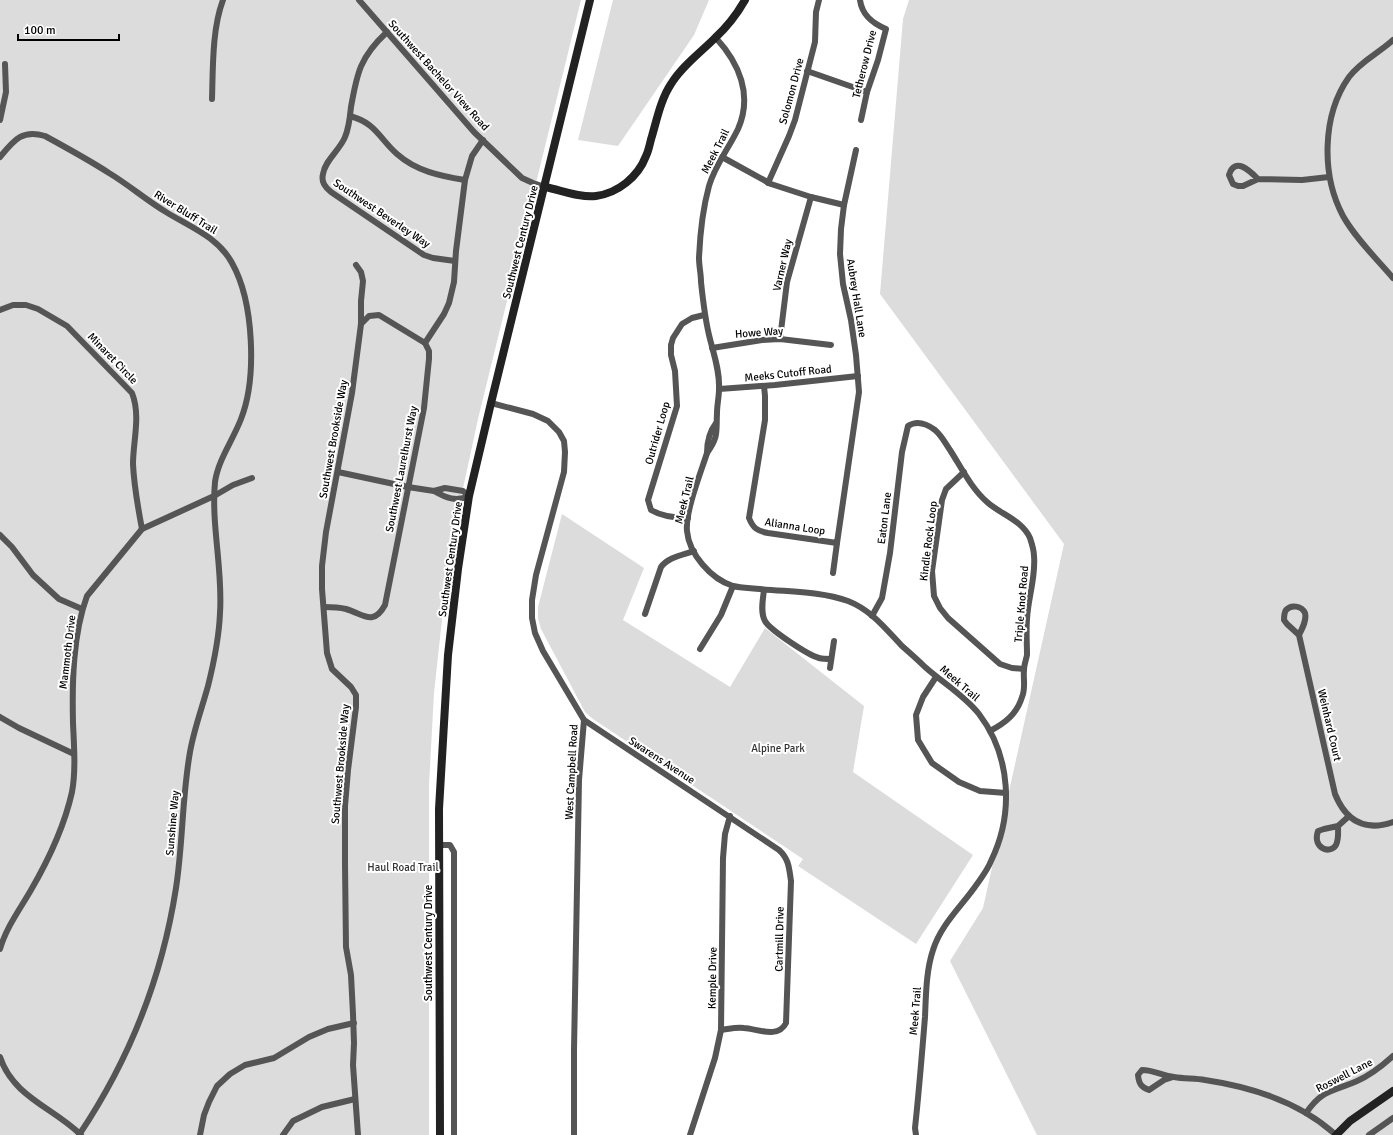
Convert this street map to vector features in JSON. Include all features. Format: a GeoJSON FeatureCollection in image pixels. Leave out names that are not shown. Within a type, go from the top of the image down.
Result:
{"type":"FeatureCollection","features":[{"type":"Feature","properties":{"kind":"main road","name":"Southwest Century Drive"},"geometry":{"type":"LineString","coordinates":[[440,1135],[439,845],[441,768],[448,655],[458,569],[469,496],[590,0]]}},
{"type":"Feature","properties":{"kind":"main road"},"geometry":{"type":"LineString","coordinates":[[545,186],[572,194],[595,196],[610,193],[627,184],[646,157],[658,117],[670,85],[684,68],[716,38],[737,13],[745,0]]}},
{"type":"Feature","properties":{"kind":"main road"},"geometry":{"type":"LineString","coordinates":[[1336,1135],[1350,1121],[1393,1091]]}},
{"type":"Feature","properties":{"kind":"street"},"geometry":{"type":"LineString","coordinates":[[212,99],[214,53],[219,9],[222,0]]}},
{"type":"Feature","properties":{"kind":"street","name":"Southwest Bachelor View Road"},"geometry":{"type":"LineString","coordinates":[[359,0],[464,122],[522,178],[545,186]]}},
{"type":"Feature","properties":{"kind":"street","name":"Solomon Drive"},"geometry":{"type":"LineString","coordinates":[[768,183],[795,120],[814,42],[816,12],[819,0]]}},
{"type":"Feature","properties":{"kind":"street","name":"Tetherow Drive"},"geometry":{"type":"LineString","coordinates":[[860,0],[861,7],[870,21],[886,29],[878,60],[867,92],[861,120]]}},
{"type":"Feature","properties":{"kind":"street","name":"Southwest Beverley Way"},"geometry":{"type":"LineString","coordinates":[[387,32],[374,44],[363,60],[355,84],[345,138],[323,173],[323,181],[326,188],[415,250],[433,258],[455,261]]}},
{"type":"Feature","properties":{"kind":"street","name":"Meek Trail"},"geometry":{"type":"LineString","coordinates":[[716,38],[730,54],[739,72],[744,90],[744,110],[738,128],[716,168],[709,186],[703,220],[699,259],[704,315],[717,367],[719,389],[716,423],[711,430],[707,443],[707,453],[688,518],[687,532],[694,551],[697,558],[707,570],[717,578],[733,586],[764,590],[825,594],[865,609],[884,625],[903,646],[936,677],[960,694],[978,713],[990,731],[1002,760],[1005,772],[1005,818],[999,842],[991,863],[976,886],[944,926],[933,950],[928,977],[915,1128],[916,1135]]}},
{"type":"Feature","properties":{"kind":"street"},"geometry":{"type":"LineString","coordinates":[[1393,40],[1362,63],[1349,77],[1338,96],[1327,142],[1329,177],[1342,215],[1351,229],[1393,278]]}},
{"type":"Feature","properties":{"kind":"street"},"geometry":{"type":"LineString","coordinates":[[0,120],[6,92],[5,64]]}},
{"type":"Feature","properties":{"kind":"street"},"geometry":{"type":"LineString","coordinates":[[808,70],[867,92]]}},
{"type":"Feature","properties":{"kind":"street"},"geometry":{"type":"LineString","coordinates":[[350,116],[361,119],[371,126],[397,154],[415,167],[440,176],[465,180]]}},
{"type":"Feature","properties":{"kind":"street","name":"River Bluff Trail"},"geometry":{"type":"LineString","coordinates":[[0,157],[15,140],[25,134],[35,133],[45,136],[111,174],[164,211],[205,235],[218,244],[233,264],[244,294],[251,349],[251,366],[243,414],[238,428],[220,462],[216,477],[214,496]]}},
{"type":"Feature","properties":{"kind":"street"},"geometry":{"type":"LineString","coordinates":[[361,324],[369,316],[379,315],[425,343],[444,314],[449,303],[454,282],[455,261],[465,180],[472,156],[483,140]]}},
{"type":"Feature","properties":{"kind":"street","name":"Aubrey Hall Lane"},"geometry":{"type":"LineString","coordinates":[[856,150],[844,205],[840,254],[843,284],[851,320],[856,355]]}},
{"type":"Feature","properties":{"kind":"street"},"geometry":{"type":"LineString","coordinates":[[722,157],[768,183],[811,197],[844,205]]}},
{"type":"Feature","properties":{"kind":"street"},"geometry":{"type":"LineString","coordinates":[[1258,179],[1302,180],[1329,177]]}},
{"type":"Feature","properties":{"kind":"street","name":"Varner Way"},"geometry":{"type":"LineString","coordinates":[[780,339],[787,282],[811,197]]}},
{"type":"Feature","properties":{"kind":"street","name":"Southwest Brookside Way"},"geometry":{"type":"LineString","coordinates":[[356,265],[361,272],[363,281],[361,324],[352,393],[323,550],[322,589],[327,653],[332,669],[356,695],[356,707],[348,770],[345,843],[346,947],[351,975],[354,1023],[353,1065],[358,1135]]}},
{"type":"Feature","properties":{"kind":"street","name":"Minaret Circle"},"geometry":{"type":"LineString","coordinates":[[0,310],[13,305],[26,305],[38,309],[68,326],[132,393],[136,404],[133,463],[134,478],[142,529]]}},
{"type":"Feature","properties":{"kind":"street","name":"Outrider Loop"},"geometry":{"type":"LineString","coordinates":[[688,518],[680,518],[656,513],[651,510],[648,500],[677,406],[675,371],[671,355],[671,344],[682,324],[692,318],[704,315]]}},
{"type":"Feature","properties":{"kind":"street","name":"Howe Way"},"geometry":{"type":"LineString","coordinates":[[712,348],[762,340],[780,339],[832,345]]}},
{"type":"Feature","properties":{"kind":"street","name":"Southwest Laurelhurst Way"},"geometry":{"type":"LineString","coordinates":[[324,607],[336,607],[369,618],[375,617],[383,609],[424,408],[430,358],[429,351],[425,343]]}},
{"type":"Feature","properties":{"kind":"street","name":"Alianna Loop"},"geometry":{"type":"LineString","coordinates":[[764,386],[764,420],[749,518],[752,525],[759,531],[768,533],[837,542],[859,392],[856,355]]}},
{"type":"Feature","properties":{"kind":"street","name":"Meeks Cutoff Road"},"geometry":{"type":"LineString","coordinates":[[719,389],[764,386],[858,376]]}},
{"type":"Feature","properties":{"kind":"street","name":"West Campbell Road"},"geometry":{"type":"LineString","coordinates":[[491,403],[533,414],[548,421],[559,432],[564,441],[566,452],[564,472],[536,575],[532,600],[532,618],[535,633],[543,651],[584,720],[579,788],[574,1135]]}},
{"type":"Feature","properties":{"kind":"street","name":"Triple Knot Road"},"geometry":{"type":"LineString","coordinates":[[912,423],[918,422],[928,425],[936,430],[977,491],[987,502],[1013,519],[1022,527],[1029,536],[1032,545],[1034,570],[1027,619],[1027,657],[1024,669],[1025,685],[1023,696],[1012,716],[990,731]]}},
{"type":"Feature","properties":{"kind":"street","name":"Eaton Lane"},"geometry":{"type":"LineString","coordinates":[[872,616],[882,598],[890,553],[902,452],[908,426],[912,423]]}},
{"type":"Feature","properties":{"kind":"street"},"geometry":{"type":"LineString","coordinates":[[338,472],[434,491],[443,496],[460,500],[469,496]]}},
{"type":"Feature","properties":{"kind":"street","name":"Kindle Rock Loop"},"geometry":{"type":"LineString","coordinates":[[964,472],[946,489],[942,500],[932,570],[934,596],[940,608],[948,618],[1000,664],[1012,668],[1024,669]]}},
{"type":"Feature","properties":{"kind":"street","name":"Mammoth Drive"},"geometry":{"type":"LineString","coordinates":[[0,949],[8,929],[47,862],[64,825],[75,774],[72,676],[82,609],[87,596],[142,529],[214,496],[233,485],[252,478]]}},
{"type":"Feature","properties":{"kind":"street","name":"Sunshine Way"},"geometry":{"type":"LineString","coordinates":[[80,1135],[119,1068],[143,1014],[168,934],[176,885],[186,773],[191,745],[219,637],[221,601],[214,496]]}},
{"type":"Feature","properties":{"kind":"street"},"geometry":{"type":"LineString","coordinates":[[0,535],[12,547],[33,575],[59,599],[82,609]]}},
{"type":"Feature","properties":{"kind":"street"},"geometry":{"type":"LineString","coordinates":[[833,573],[837,542]]}},
{"type":"Feature","properties":{"kind":"street"},"geometry":{"type":"LineString","coordinates":[[645,614],[661,567],[664,563],[694,551]]}},
{"type":"Feature","properties":{"kind":"street"},"geometry":{"type":"LineString","coordinates":[[700,649],[721,615],[733,586]]}},
{"type":"Feature","properties":{"kind":"street"},"geometry":{"type":"LineString","coordinates":[[764,590],[762,610],[764,620],[770,627],[807,653],[819,658],[831,660]]}},
{"type":"Feature","properties":{"kind":"street"},"geometry":{"type":"LineString","coordinates":[[1296,606],[1305,613],[1305,619],[1299,635],[1284,620],[1287,610],[1296,606]]}},
{"type":"Feature","properties":{"kind":"street","name":"Weinhard Court"},"geometry":{"type":"LineString","coordinates":[[1299,635],[1335,794],[1348,817]]}},
{"type":"Feature","properties":{"kind":"street"},"geometry":{"type":"LineString","coordinates":[[830,668],[834,641]]}},
{"type":"Feature","properties":{"kind":"street"},"geometry":{"type":"LineString","coordinates":[[936,677],[923,697],[916,715],[918,740],[932,763],[959,782],[980,791],[1006,793]]}},
{"type":"Feature","properties":{"kind":"street"},"geometry":{"type":"LineString","coordinates":[[0,717],[19,728],[74,754]]}},
{"type":"Feature","properties":{"kind":"street","name":"Swarens Avenue"},"geometry":{"type":"LineString","coordinates":[[584,720],[730,816]]}},
{"type":"Feature","properties":{"kind":"street","name":"Kemple Drive"},"geometry":{"type":"LineString","coordinates":[[690,1135],[715,1058],[722,1030],[723,858],[730,816]]}},
{"type":"Feature","properties":{"kind":"street","name":"Cartmill Drive"},"geometry":{"type":"LineString","coordinates":[[722,1030],[742,1028],[763,1031],[779,1031],[784,1028],[787,1017],[790,881],[789,862],[785,855],[779,850],[730,816]]}},
{"type":"Feature","properties":{"kind":"street"},"geometry":{"type":"LineString","coordinates":[[1338,826],[1348,817],[1356,822],[1368,825],[1384,825],[1393,822]]}},
{"type":"Feature","properties":{"kind":"street"},"geometry":{"type":"LineString","coordinates":[[439,845],[450,845],[454,852],[454,1135]]}},
{"type":"Feature","properties":{"kind":"street"},"geometry":{"type":"LineString","coordinates":[[200,1135],[209,1102],[217,1086],[230,1074],[245,1065],[274,1058],[309,1036],[328,1029],[354,1023]]}},
{"type":"Feature","properties":{"kind":"street","name":"Roswell Lane"},"geometry":{"type":"LineString","coordinates":[[1306,1113],[1314,1102],[1324,1094],[1369,1075],[1393,1056]]}},
{"type":"Feature","properties":{"kind":"street"},"geometry":{"type":"LineString","coordinates":[[0,1057],[9,1076],[20,1089],[80,1135]]}},
{"type":"Feature","properties":{"kind":"street"},"geometry":{"type":"LineString","coordinates":[[1173,1077],[1164,1080],[1149,1090],[1142,1087],[1139,1082],[1138,1075],[1142,1070],[1151,1070],[1173,1077],[1204,1080],[1267,1094],[1306,1113],[1329,1128],[1336,1135]]}},
{"type":"Feature","properties":{"kind":"street"},"geometry":{"type":"LineString","coordinates":[[283,1135],[293,1121],[322,1107],[355,1099]]}},
{"type":"Feature","properties":{"kind":"street"},"geometry":{"type":"LineString","coordinates":[[1369,1135],[1393,1118]]}},
{"type":"Feature","properties":{"kind":"green space","name":"Haul Road Trail"},"geometry":{"type":"Polygon","coordinates":[[[0,0],[581,0],[478,419],[454,530],[444,601],[434,693],[429,785],[429,1135],[0,1135],[0,0]]]}},
{"type":"Feature","properties":{"kind":"green space"},"geometry":{"type":"Polygon","coordinates":[[[613,0],[709,0],[694,35],[618,146],[578,140],[613,0]]]}},
{"type":"Feature","properties":{"kind":"green space"},"geometry":{"type":"Polygon","coordinates":[[[909,0],[1393,0],[1393,1135],[1037,1135],[950,961],[983,908],[1064,544],[880,294],[903,19],[909,0]]]}},
{"type":"Feature","properties":{"kind":"green space","name":"Alpine Park"},"geometry":{"type":"Polygon","coordinates":[[[562,514],[644,568],[623,620],[730,687],[765,628],[864,706],[853,772],[973,855],[916,944],[798,866],[803,859],[593,719],[585,712],[541,629],[538,618],[538,607],[562,514]]]}}]}
